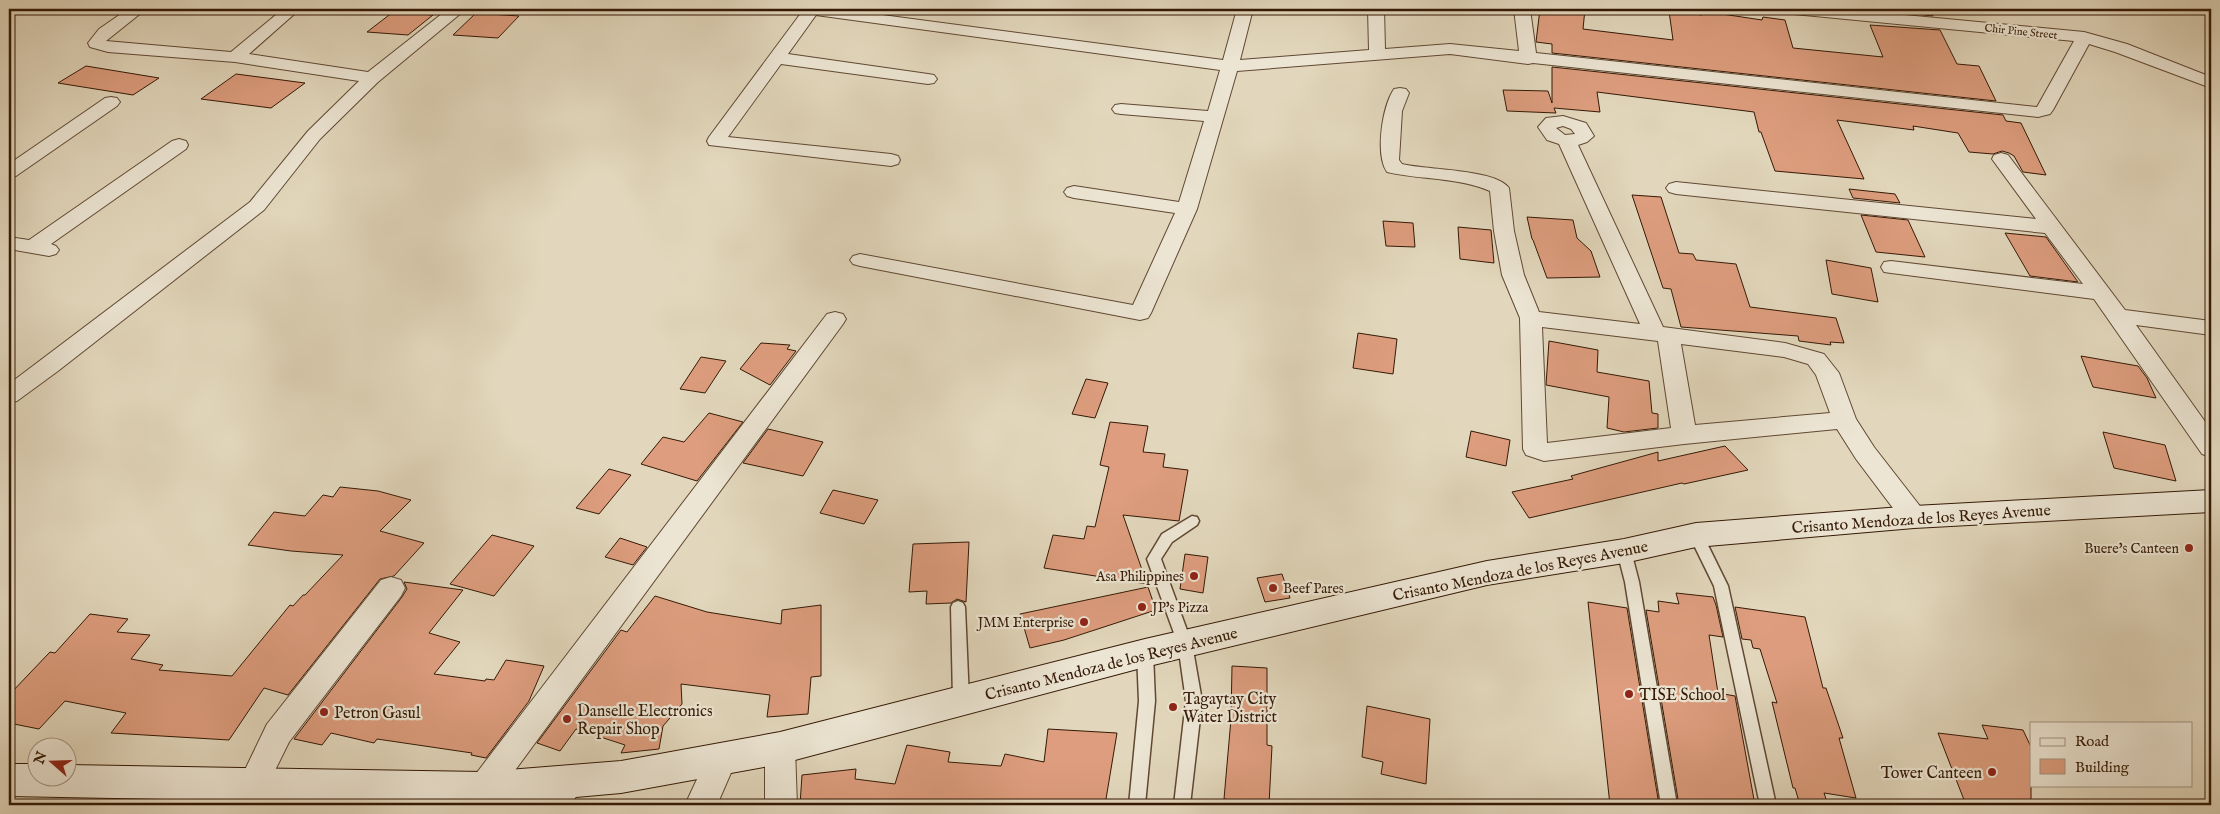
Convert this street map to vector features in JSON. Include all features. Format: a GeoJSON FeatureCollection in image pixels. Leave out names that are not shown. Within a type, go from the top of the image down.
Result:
{"type":"FeatureCollection","features":[{"type":"Feature","properties":{"kind":"main road","name":"Crisanto Mendoza de los Reyes Avenue"},"geometry":{"type":"LineString","coordinates":[[9,780],[247,796],[385,797],[483,789],[561,794],[620,777],[780,748],[1145,653],[1487,573],[1624,551],[1696,535],[1914,516],[2211,501]]}},
{"type":"Feature","properties":{"kind":"street"},"geometry":{"type":"LineString","coordinates":[[138,9],[105,32],[96,43],[108,47],[235,57],[372,78]]}},
{"type":"Feature","properties":{"kind":"street"},"geometry":{"type":"LineString","coordinates":[[235,57],[292,9]]}},
{"type":"Feature","properties":{"kind":"street"},"geometry":{"type":"LineString","coordinates":[[9,395],[257,206],[314,135],[372,78],[458,9]]}},
{"type":"Feature","properties":{"kind":"street"},"geometry":{"type":"LineString","coordinates":[[860,260],[1140,313],[1187,208],[1230,66],[1245,9]]}},
{"type":"Feature","properties":{"kind":"street"},"geometry":{"type":"LineString","coordinates":[[1376,9],[1377,54]]}},
{"type":"Feature","properties":{"kind":"street"},"geometry":{"type":"LineString","coordinates":[[1522,9],[1528,59]]}},
{"type":"Feature","properties":{"kind":"street","name":"Chir Pine Street"},"geometry":{"type":"LineString","coordinates":[[1794,9],[2084,37],[2122,48],[2211,83]]}},
{"type":"Feature","properties":{"kind":"street"},"geometry":{"type":"LineString","coordinates":[[891,160],[716,141],[812,10],[1230,66],[1450,49],[1528,59],[2038,112],[2044,110],[2084,37]]}},
{"type":"Feature","properties":{"kind":"street"},"geometry":{"type":"LineString","coordinates":[[777,58],[928,79]]}},
{"type":"Feature","properties":{"kind":"street"},"geometry":{"type":"LineString","coordinates":[[1400,93],[1392,111],[1390,160],[1394,168],[1410,173],[1488,182],[1500,188],[1504,231],[1514,275],[1531,318],[1535,449],[1544,452],[1684,435],[1844,420]]}},
{"type":"Feature","properties":{"kind":"street"},"geometry":{"type":"LineString","coordinates":[[9,172],[111,102]]}},
{"type":"Feature","properties":{"kind":"street"},"geometry":{"type":"LineString","coordinates":[[1121,109],[1215,117]]}},
{"type":"Feature","properties":{"kind":"street"},"geometry":{"type":"LineString","coordinates":[[1566,140],[1662,335],[1684,435]]}},
{"type":"Feature","properties":{"kind":"street"},"geometry":{"type":"LineString","coordinates":[[9,243],[43,249],[179,145]]}},
{"type":"Feature","properties":{"kind":"street"},"geometry":{"type":"LineString","coordinates":[[2001,159],[2118,316],[2211,448]]}},
{"type":"Feature","properties":{"kind":"street"},"geometry":{"type":"LineString","coordinates":[[1676,188],[2050,227]]}},
{"type":"Feature","properties":{"kind":"street"},"geometry":{"type":"LineString","coordinates":[[1074,192],[1187,208]]}},
{"type":"Feature","properties":{"kind":"street"},"geometry":{"type":"LineString","coordinates":[[1891,268],[2100,293]]}},
{"type":"Feature","properties":{"kind":"street"},"geometry":{"type":"LineString","coordinates":[[2118,316],[2211,328]]}},
{"type":"Feature","properties":{"kind":"street"},"geometry":{"type":"LineString","coordinates":[[1531,318],[1785,350],[1816,360],[1827,373],[1844,420],[1866,453],[1914,516]]}},
{"type":"Feature","properties":{"kind":"street"},"geometry":{"type":"LineString","coordinates":[[483,789],[835,319]]}},
{"type":"Feature","properties":{"kind":"street"},"geometry":{"type":"LineString","coordinates":[[247,796],[278,733],[392,588]]}},
{"type":"Feature","properties":{"kind":"street"},"geometry":{"type":"LineString","coordinates":[[780,748],[780,805]]}},
{"type":"Feature","properties":{"kind":"street"},"geometry":{"type":"LineString","coordinates":[[701,805],[722,759]]}},
{"type":"Feature","properties":{"kind":"lane"},"geometry":{"type":"LineString","coordinates":[[1182,805],[1194,700],[1185,644],[1154,559],[1167,538],[1192,521]]}},
{"type":"Feature","properties":{"kind":"lane"},"geometry":{"type":"LineString","coordinates":[[1696,535],[1721,586],[1768,805]]}},
{"type":"Feature","properties":{"kind":"lane"},"geometry":{"type":"LineString","coordinates":[[1624,551],[1632,582],[1669,805]]}},
{"type":"Feature","properties":{"kind":"lane"},"geometry":{"type":"LineString","coordinates":[[958,608],[961,700]]}},
{"type":"Feature","properties":{"kind":"lane"},"geometry":{"type":"LineString","coordinates":[[1138,805],[1147,701],[1145,653]]}},
{"type":"Feature","properties":{"kind":"building"},"geometry":{"type":"Polygon","coordinates":[[[1540,9],[1585,9],[1583,29],[1673,40],[1669,11],[1702,15],[1702,11],[1762,20],[1763,17],[1785,20],[1793,48],[1883,57],[1870,25],[1940,30],[1957,64],[1979,66],[1996,101],[1552,53],[1552,44],[1536,42],[1540,9]]]}},
{"type":"Feature","properties":{"kind":"building"},"geometry":{"type":"Polygon","coordinates":[[[1903,9],[1930,9],[1933,16],[1906,13],[1903,9]]]}},
{"type":"Feature","properties":{"kind":"building"},"geometry":{"type":"Polygon","coordinates":[[[393,12],[433,15],[408,35],[367,32],[393,12]]]}},
{"type":"Feature","properties":{"kind":"building"},"geometry":{"type":"Polygon","coordinates":[[[476,13],[519,16],[498,38],[453,35],[476,13]]]}},
{"type":"Feature","properties":{"kind":"building"},"geometry":{"type":"Polygon","coordinates":[[[86,66],[159,78],[133,95],[58,83],[86,66]]]}},
{"type":"Feature","properties":{"kind":"building"},"geometry":{"type":"Polygon","coordinates":[[[1552,67],[2003,115],[2006,121],[2021,123],[2046,175],[2023,172],[2014,156],[2009,153],[2002,151],[1993,154],[1969,152],[1958,133],[1913,126],[1914,130],[1837,120],[1864,179],[1775,171],[1761,132],[1759,132],[1754,112],[1597,92],[1600,112],[1554,108],[1556,113],[1507,111],[1503,90],[1548,91],[1552,103],[1552,67]]]}},
{"type":"Feature","properties":{"kind":"building"},"geometry":{"type":"Polygon","coordinates":[[[236,74],[305,83],[271,108],[201,99],[236,74]]]}},
{"type":"Feature","properties":{"kind":"building"},"geometry":{"type":"Polygon","coordinates":[[[1849,189],[1895,194],[1900,203],[1853,198],[1849,189]]]}},
{"type":"Feature","properties":{"kind":"building"},"geometry":{"type":"Polygon","coordinates":[[[1632,195],[1661,197],[1679,253],[1693,254],[1696,260],[1736,264],[1750,307],[1836,318],[1844,343],[1830,342],[1831,345],[1799,341],[1798,336],[1681,327],[1671,289],[1663,288],[1632,195]]]}},
{"type":"Feature","properties":{"kind":"building"},"geometry":{"type":"Polygon","coordinates":[[[1861,215],[1908,220],[1925,257],[1876,252],[1861,215]]]}},
{"type":"Feature","properties":{"kind":"building"},"geometry":{"type":"Polygon","coordinates":[[[1527,217],[1573,220],[1577,238],[1591,251],[1600,277],[1547,278],[1532,239],[1527,217]]]}},
{"type":"Feature","properties":{"kind":"building"},"geometry":{"type":"Polygon","coordinates":[[[1383,221],[1413,223],[1415,247],[1386,246],[1383,221]]]}},
{"type":"Feature","properties":{"kind":"building"},"geometry":{"type":"Polygon","coordinates":[[[1458,227],[1491,230],[1494,263],[1460,259],[1458,227]]]}},
{"type":"Feature","properties":{"kind":"building"},"geometry":{"type":"Polygon","coordinates":[[[2005,233],[2046,237],[2078,282],[2030,276],[2005,233]]]}},
{"type":"Feature","properties":{"kind":"building"},"geometry":{"type":"Polygon","coordinates":[[[1826,260],[1871,268],[1878,302],[1832,294],[1826,260]]]}},
{"type":"Feature","properties":{"kind":"building"},"geometry":{"type":"Polygon","coordinates":[[[1358,333],[1397,339],[1393,374],[1353,368],[1358,333]]]}},
{"type":"Feature","properties":{"kind":"building"},"geometry":{"type":"Polygon","coordinates":[[[1549,341],[1598,350],[1597,372],[1649,381],[1652,413],[1658,414],[1658,428],[1624,432],[1607,428],[1609,397],[1546,385],[1549,341]]]}},
{"type":"Feature","properties":{"kind":"building"},"geometry":{"type":"Polygon","coordinates":[[[761,343],[790,345],[787,349],[796,351],[770,385],[740,369],[761,343]]]}},
{"type":"Feature","properties":{"kind":"building"},"geometry":{"type":"Polygon","coordinates":[[[2081,356],[2138,366],[2147,378],[2156,398],[2093,387],[2081,356]]]}},
{"type":"Feature","properties":{"kind":"building"},"geometry":{"type":"Polygon","coordinates":[[[701,357],[726,361],[705,393],[680,389],[701,357]]]}},
{"type":"Feature","properties":{"kind":"building"},"geometry":{"type":"Polygon","coordinates":[[[1086,379],[1108,383],[1095,418],[1072,414],[1086,379]]]}},
{"type":"Feature","properties":{"kind":"building"},"geometry":{"type":"Polygon","coordinates":[[[709,413],[743,422],[697,481],[641,464],[663,437],[684,442],[709,413]]]}},
{"type":"Feature","properties":{"kind":"building"},"geometry":{"type":"Polygon","coordinates":[[[1110,422],[1148,426],[1143,452],[1165,454],[1163,467],[1188,470],[1179,521],[1123,515],[1147,584],[1044,568],[1053,535],[1084,539],[1087,526],[1095,527],[1109,467],[1100,465],[1110,422]]]}},
{"type":"Feature","properties":{"kind":"building"},"geometry":{"type":"Polygon","coordinates":[[[768,429],[823,442],[803,476],[743,463],[768,429]]]}},
{"type":"Feature","properties":{"kind":"building"},"geometry":{"type":"Polygon","coordinates":[[[1471,431],[1510,440],[1506,466],[1466,457],[1471,431]]]}},
{"type":"Feature","properties":{"kind":"building"},"geometry":{"type":"Polygon","coordinates":[[[2103,432],[2165,445],[2176,481],[2114,468],[2103,432]]]}},
{"type":"Feature","properties":{"kind":"building"},"geometry":{"type":"Polygon","coordinates":[[[1725,446],[1748,470],[1529,518],[1512,492],[1573,479],[1571,476],[1658,452],[1658,461],[1725,446]]]}},
{"type":"Feature","properties":{"kind":"building"},"geometry":{"type":"Polygon","coordinates":[[[609,469],[631,475],[599,514],[576,508],[609,469]]]}},
{"type":"Feature","properties":{"kind":"building"},"geometry":{"type":"Polygon","coordinates":[[[340,487],[378,491],[411,500],[380,531],[424,543],[394,576],[380,579],[288,695],[264,688],[229,740],[111,733],[126,713],[65,701],[39,729],[9,723],[9,695],[50,652],[55,653],[90,614],[128,619],[117,632],[150,635],[131,659],[163,665],[159,670],[232,676],[290,605],[293,606],[305,595],[343,555],[248,545],[274,512],[305,516],[323,495],[333,497],[340,487]]]}},
{"type":"Feature","properties":{"kind":"building"},"geometry":{"type":"Polygon","coordinates":[[[833,490],[878,500],[864,524],[820,513],[833,490]]]}},
{"type":"Feature","properties":{"kind":"building"},"geometry":{"type":"Polygon","coordinates":[[[492,535],[534,546],[494,596],[450,584],[492,535]]]}},
{"type":"Feature","properties":{"kind":"building"},"geometry":{"type":"Polygon","coordinates":[[[620,538],[647,547],[633,565],[605,557],[620,538]]]}},
{"type":"Feature","properties":{"kind":"building"},"geometry":{"type":"Polygon","coordinates":[[[969,542],[966,602],[957,599],[951,603],[926,604],[927,591],[909,592],[913,544],[969,542]]]}},
{"type":"Feature","properties":{"kind":"building","name":"Asa Philippines"},"geometry":{"type":"Polygon","coordinates":[[[1185,554],[1208,557],[1203,593],[1180,589],[1185,554]]]}},
{"type":"Feature","properties":{"kind":"building","name":"Beef Pares"},"geometry":{"type":"Polygon","coordinates":[[[1282,574],[1290,598],[1265,602],[1257,578],[1282,574]]]}},
{"type":"Feature","properties":{"kind":"building"},"geometry":{"type":"Polygon","coordinates":[[[404,582],[463,590],[429,633],[460,642],[434,674],[485,681],[486,679],[494,680],[506,660],[544,666],[529,701],[486,758],[471,755],[472,753],[377,739],[374,743],[331,733],[322,745],[294,739],[402,597],[407,589],[404,582]]]}},
{"type":"Feature","properties":{"kind":"building"},"geometry":{"type":"Polygon","coordinates":[[[1148,587],[1156,610],[1064,640],[1030,648],[1020,614],[1148,587]]]}},
{"type":"Feature","properties":{"kind":"building"},"geometry":{"type":"Polygon","coordinates":[[[1676,593],[1713,597],[1716,605],[1723,637],[1709,635],[1718,693],[1735,696],[1755,805],[1679,805],[1646,610],[1659,612],[1658,601],[1679,604],[1676,593]]]}},
{"type":"Feature","properties":{"kind":"building"},"geometry":{"type":"Polygon","coordinates":[[[655,596],[707,612],[781,624],[782,610],[821,605],[821,676],[811,677],[808,714],[767,717],[770,695],[681,684],[682,704],[663,726],[659,749],[621,753],[625,745],[576,729],[560,751],[537,743],[621,630],[627,632],[655,596]]]}},
{"type":"Feature","properties":{"kind":"building"},"geometry":{"type":"Polygon","coordinates":[[[1588,602],[1627,608],[1659,805],[1610,805],[1588,602]]]}},
{"type":"Feature","properties":{"kind":"building"},"geometry":{"type":"Polygon","coordinates":[[[1735,607],[1805,617],[1823,688],[1826,688],[1843,738],[1839,738],[1856,798],[1824,793],[1828,805],[1800,805],[1795,788],[1793,788],[1772,702],[1777,703],[1760,649],[1753,648],[1751,640],[1742,639],[1735,607]]]}},
{"type":"Feature","properties":{"kind":"building"},"geometry":{"type":"Polygon","coordinates":[[[1232,666],[1267,668],[1267,745],[1272,746],[1269,805],[1224,799],[1231,719],[1232,666]]]}},
{"type":"Feature","properties":{"kind":"building"},"geometry":{"type":"Polygon","coordinates":[[[1367,706],[1430,719],[1426,784],[1381,774],[1383,762],[1362,757],[1367,706]]]}},
{"type":"Feature","properties":{"kind":"building","name":"Tower Canteen"},"geometry":{"type":"Polygon","coordinates":[[[1982,725],[2023,730],[2030,745],[2031,805],[1966,805],[1938,733],[1988,739],[1982,725]]]}},
{"type":"Feature","properties":{"kind":"building"},"geometry":{"type":"Polygon","coordinates":[[[1048,729],[1117,733],[1105,805],[800,805],[802,775],[856,769],[855,779],[895,784],[907,745],[950,752],[948,762],[1001,766],[1005,754],[1044,762],[1048,729]]]}},
{"type":"Feature","properties":{"kind":"place","name":"Buere's Canteen"},"geometry":{"type":"Point","coordinates":[2189,548]}},
{"type":"Feature","properties":{"kind":"place","name":"Asa Philippines"},"geometry":{"type":"Point","coordinates":[1194,576]}},
{"type":"Feature","properties":{"kind":"place","name":"Beef Pares"},"geometry":{"type":"Point","coordinates":[1273,588]}},
{"type":"Feature","properties":{"kind":"place","name":"JP's Pizza"},"geometry":{"type":"Point","coordinates":[1142,607]}},
{"type":"Feature","properties":{"kind":"place","name":"JMM Enterprise"},"geometry":{"type":"Point","coordinates":[1084,622]}},
{"type":"Feature","properties":{"kind":"place","name":"TISE School"},"geometry":{"type":"Point","coordinates":[1629,694]}},
{"type":"Feature","properties":{"kind":"place","name":"Tagaytay City Water District"},"geometry":{"type":"Point","coordinates":[1173,707]}},
{"type":"Feature","properties":{"kind":"place","name":"Petron Gasul"},"geometry":{"type":"Point","coordinates":[324,712]}},
{"type":"Feature","properties":{"kind":"place","name":"Danselle Electronics Repair Shop"},"geometry":{"type":"Point","coordinates":[567,719]}},
{"type":"Feature","properties":{"kind":"place","name":"Tower Canteen"},"geometry":{"type":"Point","coordinates":[1992,772]}}]}
